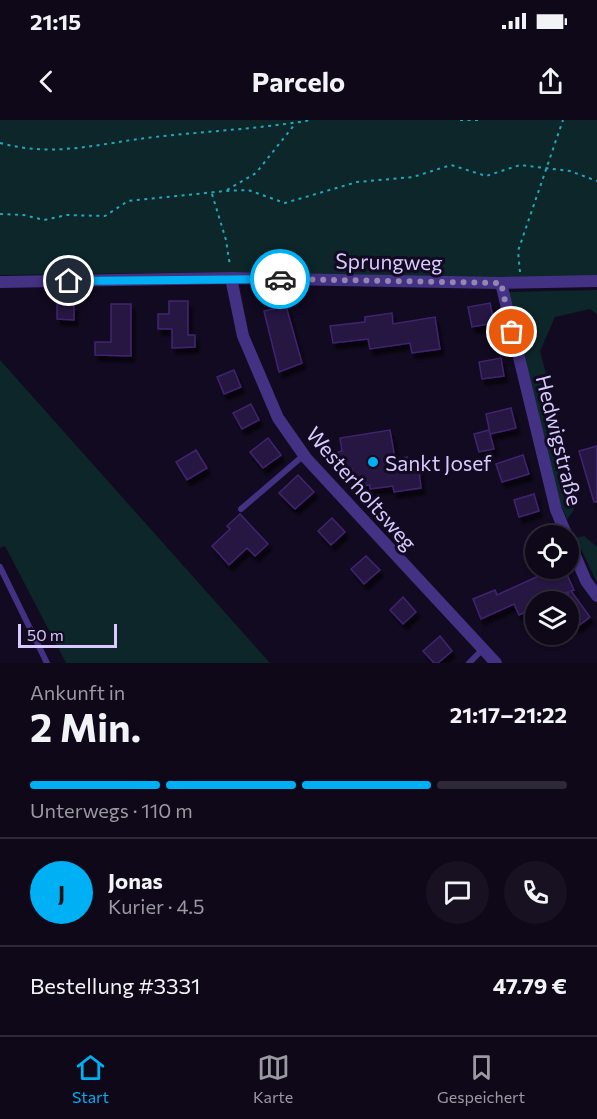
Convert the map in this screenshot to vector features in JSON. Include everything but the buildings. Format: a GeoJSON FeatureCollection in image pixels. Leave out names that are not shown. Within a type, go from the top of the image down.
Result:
{"type":"FeatureCollection","features":[{"type":"Feature","properties":{"kind":"street","name":"Sprungweg"},"geometry":{"type":"LineString","coordinates":[[0,282],[231,278],[501,283],[597,281]]}},
{"type":"Feature","properties":{"kind":"street","name":"Westerholtsweg"},"geometry":{"type":"LineString","coordinates":[[231,278],[243,336],[278,418],[304,456],[496,663]]}},
{"type":"Feature","properties":{"kind":"street","name":"Hedwigstraße"},"geometry":{"type":"LineString","coordinates":[[501,283],[556,510],[563,525]]}},
{"type":"Feature","properties":{"kind":"street","name":"Hedwigstraße"},"geometry":{"type":"LineString","coordinates":[[579,563],[586,580],[597,596]]}},
{"type":"Feature","properties":{"kind":"lane"},"geometry":{"type":"LineString","coordinates":[[241,509],[304,456]]}},
{"type":"Feature","properties":{"kind":"lane"},"geometry":{"type":"LineString","coordinates":[[0,567],[47,663]]}},
{"type":"Feature","properties":{"kind":"lane"},"geometry":{"type":"LineString","coordinates":[[469,663],[483,649]]}},
{"type":"Feature","properties":{"kind":"path"},"geometry":{"type":"LineString","coordinates":[[0,143],[30,151],[98,147],[151,137],[311,120]]}},
{"type":"Feature","properties":{"kind":"path"},"geometry":{"type":"LineString","coordinates":[[460,120],[481,120]]}},
{"type":"Feature","properties":{"kind":"path"},"geometry":{"type":"LineString","coordinates":[[521,282],[518,251],[564,120]]}},
{"type":"Feature","properties":{"kind":"path"},"geometry":{"type":"LineString","coordinates":[[225,191],[256,173],[296,123]]}},
{"type":"Feature","properties":{"kind":"path"},"geometry":{"type":"LineString","coordinates":[[0,214],[24,214],[44,220],[67,215],[105,216],[128,201],[248,190],[285,203],[357,182],[412,177],[451,165],[486,176],[520,165],[570,171],[597,181]]}},
{"type":"Feature","properties":{"kind":"path"},"geometry":{"type":"LineString","coordinates":[[212,193],[226,240],[231,278]]}},
{"type":"Feature","properties":{"kind":"green space"},"geometry":{"type":"Polygon","coordinates":[[[0,120],[597,120],[597,276],[493,279],[233,272],[0,275],[0,120]]]}},
{"type":"Feature","properties":{"kind":"green space"},"geometry":{"type":"Polygon","coordinates":[[[597,290],[597,314],[590,309],[555,317],[540,351],[568,458],[574,510],[567,519],[557,496],[507,292],[597,290]]]}},
{"type":"Feature","properties":{"kind":"green space"},"geometry":{"type":"Polygon","coordinates":[[[0,360],[270,663],[66,663],[5,546],[0,548],[0,360]]]}},
{"type":"Feature","properties":{"kind":"green space"},"geometry":{"type":"Polygon","coordinates":[[[584,536],[597,547],[597,583],[579,544],[579,537],[584,536]]]}},
{"type":"Feature","properties":{"kind":"way so far"},"geometry":{"type":"LineString","coordinates":[[280,279],[501,283],[512,332]]}},
{"type":"Feature","properties":{"kind":"place","name":"Sankt Josef"},"geometry":{"type":"Point","coordinates":[373,462]}},
{"type":"Feature","properties":{"kind":"route"},"geometry":{"type":"LineString","coordinates":[[69,281],[280,279]]}}]}
